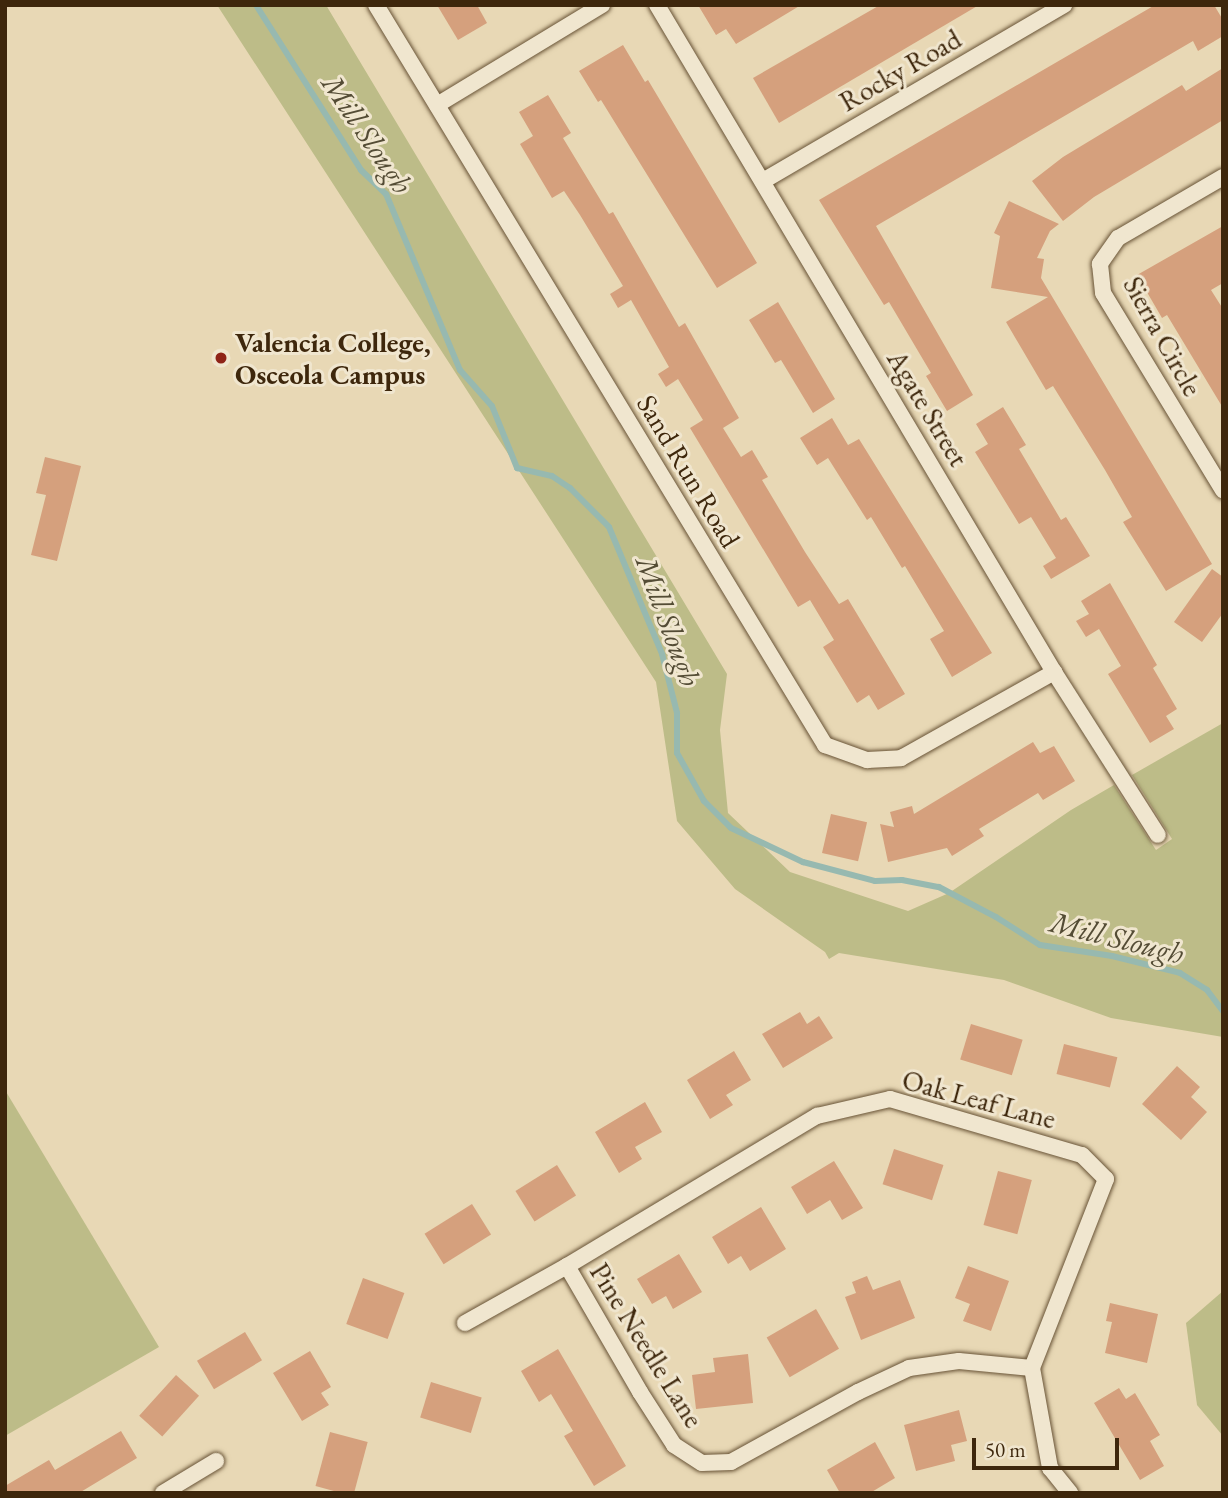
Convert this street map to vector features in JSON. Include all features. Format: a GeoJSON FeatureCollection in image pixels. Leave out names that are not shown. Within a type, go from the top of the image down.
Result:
{"type":"FeatureCollection","features":[{"type":"Feature","properties":{"kind":"street","name":"Sand Run Road"},"geometry":{"type":"LineString","coordinates":[[376,5],[825,745],[867,760],[901,758],[1054,672]]}},
{"type":"Feature","properties":{"kind":"street"},"geometry":{"type":"LineString","coordinates":[[438,105],[602,5]]}},
{"type":"Feature","properties":{"kind":"street","name":"Agate Street"},"geometry":{"type":"LineString","coordinates":[[657,5],[1054,672],[1158,835]]}},
{"type":"Feature","properties":{"kind":"street","name":"Rocky Road"},"geometry":{"type":"LineString","coordinates":[[763,181],[1064,5]]}},
{"type":"Feature","properties":{"kind":"street","name":"Sierra Circle"},"geometry":{"type":"LineString","coordinates":[[1223,177],[1118,238],[1100,264],[1103,293],[1223,490]]}},
{"type":"Feature","properties":{"kind":"street","name":"Oak Leaf Lane"},"geometry":{"type":"LineString","coordinates":[[465,1323],[567,1266],[817,1116],[890,1099],[1082,1155],[1106,1179],[1032,1368]]}},
{"type":"Feature","properties":{"kind":"street","name":"Pine Needle Lane"},"geometry":{"type":"LineString","coordinates":[[567,1266],[674,1445],[702,1463],[731,1462],[909,1368],[959,1361],[1032,1368]]}},
{"type":"Feature","properties":{"kind":"street"},"geometry":{"type":"LineString","coordinates":[[1032,1368],[1050,1468],[1070,1493]]}},
{"type":"Feature","properties":{"kind":"street"},"geometry":{"type":"LineString","coordinates":[[163,1493],[216,1461]]}},
{"type":"Feature","properties":{"kind":"shaded area"},"geometry":{"type":"Polygon","coordinates":[[[217,5],[326,5],[727,674],[720,730],[728,813],[790,872],[908,911],[949,893],[1071,810],[1114,785],[1156,850],[1172,839],[1132,775],[1223,723],[1223,1037],[1111,1018],[1004,980],[839,953],[829,959],[825,952],[735,889],[677,821],[656,682],[217,5]]]}},
{"type":"Feature","properties":{"kind":"shaded area"},"geometry":{"type":"Polygon","coordinates":[[[5,1090],[159,1347],[5,1436],[5,1090]]]}},
{"type":"Feature","properties":{"kind":"shaded area"},"geometry":{"type":"Polygon","coordinates":[[[1223,1291],[1223,1436],[1197,1405],[1186,1323],[1223,1291]]]}},
{"type":"Feature","properties":{"kind":"building"},"geometry":{"type":"Polygon","coordinates":[[[437,5],[477,5],[487,23],[458,40],[437,5]]]}},
{"type":"Feature","properties":{"kind":"building"},"geometry":{"type":"Polygon","coordinates":[[[698,5],[801,5],[736,44],[726,29],[716,35],[698,5]]]}},
{"type":"Feature","properties":{"kind":"building"},"geometry":{"type":"Polygon","coordinates":[[[880,5],[979,5],[779,123],[753,78],[880,5]]]}},
{"type":"Feature","properties":{"kind":"building"},"geometry":{"type":"Polygon","coordinates":[[[1155,5],[1214,5],[1223,20],[1223,36],[1198,51],[1193,41],[876,226],[973,395],[947,411],[926,376],[931,373],[889,302],[884,305],[819,200],[1155,5]]]}},
{"type":"Feature","properties":{"kind":"building"},"geometry":{"type":"Polygon","coordinates":[[[623,45],[645,82],[648,80],[757,263],[717,288],[601,100],[598,102],[579,71],[623,45]]]}},
{"type":"Feature","properties":{"kind":"building"},"geometry":{"type":"Polygon","coordinates":[[[1223,68],[1223,120],[1094,197],[1063,221],[1032,181],[1063,157],[1182,85],[1186,91],[1223,68]]]}},
{"type":"Feature","properties":{"kind":"building"},"geometry":{"type":"Polygon","coordinates":[[[548,95],[571,133],[563,138],[609,214],[613,212],[679,327],[685,323],[739,418],[723,428],[741,457],[752,450],[768,477],[762,480],[805,552],[839,604],[848,599],[905,694],[878,710],[869,695],[857,703],[823,647],[834,640],[810,600],[798,607],[690,428],[703,420],[678,379],[666,387],[658,374],[669,367],[631,300],[618,308],[610,294],[623,286],[564,191],[552,198],[520,144],[533,136],[519,112],[548,95]]]}},
{"type":"Feature","properties":{"kind":"building"},"geometry":{"type":"Polygon","coordinates":[[[1009,201],[1059,224],[1050,231],[1037,258],[1044,259],[1041,278],[1212,564],[1166,591],[1123,522],[1132,517],[1105,470],[1053,386],[1046,390],[1006,322],[1048,297],[991,288],[1000,236],[994,233],[1009,201]]]}},
{"type":"Feature","properties":{"kind":"building"},"geometry":{"type":"Polygon","coordinates":[[[1223,226],[1223,283],[1211,290],[1223,309],[1223,408],[1167,315],[1162,318],[1137,275],[1223,226]]]}},
{"type":"Feature","properties":{"kind":"building"},"geometry":{"type":"Polygon","coordinates":[[[778,302],[835,399],[813,413],[781,360],[775,363],[749,320],[778,302]]]}},
{"type":"Feature","properties":{"kind":"building"},"geometry":{"type":"Polygon","coordinates":[[[1003,407],[1026,445],[1019,449],[1061,520],[1066,517],[1090,556],[1051,579],[1043,566],[1056,558],[1031,517],[1019,524],[975,452],[988,444],[976,424],[1003,407]]]}},
{"type":"Feature","properties":{"kind":"building"},"geometry":{"type":"Polygon","coordinates":[[[832,418],[848,445],[859,439],[992,653],[952,677],[930,639],[944,631],[905,566],[902,568],[871,517],[867,520],[828,458],[817,465],[800,438],[832,418]]]}},
{"type":"Feature","properties":{"kind":"building"},"geometry":{"type":"Polygon","coordinates":[[[45,457],[81,466],[57,561],[31,555],[46,495],[36,493],[45,457]]]}},
{"type":"Feature","properties":{"kind":"building"},"geometry":{"type":"Polygon","coordinates":[[[1212,569],[1223,577],[1223,613],[1202,642],[1174,622],[1212,569]]]}},
{"type":"Feature","properties":{"kind":"building"},"geometry":{"type":"Polygon","coordinates":[[[1110,583],[1157,665],[1153,668],[1177,709],[1166,716],[1174,729],[1150,743],[1108,674],[1121,666],[1099,629],[1086,637],[1076,621],[1089,614],[1081,601],[1110,583]]]}},
{"type":"Feature","properties":{"kind":"building"},"geometry":{"type":"Polygon","coordinates":[[[1033,742],[1040,753],[1054,746],[1075,781],[1043,800],[1038,793],[979,829],[984,836],[952,856],[947,848],[888,862],[880,824],[894,827],[890,812],[912,806],[914,814],[1033,742]]]}},
{"type":"Feature","properties":{"kind":"building"},"geometry":{"type":"Polygon","coordinates":[[[831,814],[867,822],[858,861],[822,853],[831,814]]]}},
{"type":"Feature","properties":{"kind":"building"},"geometry":{"type":"Polygon","coordinates":[[[800,1012],[807,1024],[819,1016],[833,1038],[783,1068],[762,1034],[800,1012]]]}},
{"type":"Feature","properties":{"kind":"building"},"geometry":{"type":"Polygon","coordinates":[[[971,1024],[1023,1040],[1012,1075],[960,1059],[971,1024]]]}},
{"type":"Feature","properties":{"kind":"building"},"geometry":{"type":"Polygon","coordinates":[[[1064,1044],[1117,1057],[1110,1087],[1057,1074],[1064,1044]]]}},
{"type":"Feature","properties":{"kind":"building"},"geometry":{"type":"Polygon","coordinates":[[[734,1051],[751,1080],[726,1095],[733,1105],[710,1119],[687,1080],[734,1051]]]}},
{"type":"Feature","properties":{"kind":"building"},"geometry":{"type":"Polygon","coordinates":[[[1177,1066],[1200,1087],[1191,1097],[1207,1112],[1181,1140],[1142,1104],[1177,1066]]]}},
{"type":"Feature","properties":{"kind":"building"},"geometry":{"type":"Polygon","coordinates":[[[645,1102],[662,1132],[635,1147],[642,1159],[619,1173],[595,1132],[645,1102]]]}},
{"type":"Feature","properties":{"kind":"building"},"geometry":{"type":"Polygon","coordinates":[[[894,1149],[943,1165],[932,1200],[883,1184],[894,1149]]]}},
{"type":"Feature","properties":{"kind":"building"},"geometry":{"type":"Polygon","coordinates":[[[834,1161],[863,1208],[842,1220],[830,1200],[807,1214],[791,1187],[834,1161]]]}},
{"type":"Feature","properties":{"kind":"building"},"geometry":{"type":"Polygon","coordinates":[[[557,1165],[576,1196],[535,1221],[515,1191],[557,1165]]]}},
{"type":"Feature","properties":{"kind":"building"},"geometry":{"type":"Polygon","coordinates":[[[998,1171],[1032,1180],[1017,1234],[984,1225],[998,1171]]]}},
{"type":"Feature","properties":{"kind":"building"},"geometry":{"type":"Polygon","coordinates":[[[472,1204],[491,1235],[444,1264],[425,1234],[472,1204]]]}},
{"type":"Feature","properties":{"kind":"building"},"geometry":{"type":"Polygon","coordinates":[[[761,1207],[786,1249],[750,1271],[741,1256],[728,1264],[712,1237],[761,1207]]]}},
{"type":"Feature","properties":{"kind":"building"},"geometry":{"type":"Polygon","coordinates":[[[679,1254],[702,1292],[673,1309],[666,1296],[652,1304],[637,1279],[679,1254]]]}},
{"type":"Feature","properties":{"kind":"building"},"geometry":{"type":"Polygon","coordinates":[[[968,1266],[1009,1281],[991,1331],[963,1321],[970,1304],[955,1298],[968,1266]]]}},
{"type":"Feature","properties":{"kind":"building"},"geometry":{"type":"Polygon","coordinates":[[[867,1276],[873,1290],[900,1280],[915,1318],[861,1340],[845,1297],[856,1293],[852,1282],[867,1276]]]}},
{"type":"Feature","properties":{"kind":"building"},"geometry":{"type":"Polygon","coordinates":[[[363,1278],[404,1293],[388,1339],[346,1324],[363,1278]]]}},
{"type":"Feature","properties":{"kind":"building"},"geometry":{"type":"Polygon","coordinates":[[[1110,1303],[1158,1314],[1147,1363],[1105,1353],[1112,1322],[1106,1321],[1110,1303]]]}},
{"type":"Feature","properties":{"kind":"building"},"geometry":{"type":"Polygon","coordinates":[[[816,1309],[839,1349],[790,1377],[767,1338],[816,1309]]]}},
{"type":"Feature","properties":{"kind":"building"},"geometry":{"type":"Polygon","coordinates":[[[245,1332],[262,1360],[214,1389],[197,1361],[245,1332]]]}},
{"type":"Feature","properties":{"kind":"building"},"geometry":{"type":"Polygon","coordinates":[[[558,1349],[626,1466],[594,1486],[564,1436],[573,1431],[551,1394],[539,1402],[521,1371],[558,1349]]]}},
{"type":"Feature","properties":{"kind":"building"},"geometry":{"type":"Polygon","coordinates":[[[310,1351],[331,1387],[321,1393],[329,1405],[302,1421],[273,1373],[310,1351]]]}},
{"type":"Feature","properties":{"kind":"building"},"geometry":{"type":"Polygon","coordinates":[[[748,1354],[753,1403],[696,1409],[692,1375],[715,1372],[713,1358],[748,1354]]]}},
{"type":"Feature","properties":{"kind":"building"},"geometry":{"type":"Polygon","coordinates":[[[176,1375],[199,1396],[162,1437],[139,1416],[176,1375]]]}},
{"type":"Feature","properties":{"kind":"building"},"geometry":{"type":"Polygon","coordinates":[[[431,1382],[482,1397],[471,1433],[420,1417],[431,1382]]]}},
{"type":"Feature","properties":{"kind":"building"},"geometry":{"type":"Polygon","coordinates":[[[1119,1388],[1126,1399],[1135,1393],[1160,1435],[1150,1441],[1164,1466],[1140,1480],[1094,1403],[1119,1388]]]}},
{"type":"Feature","properties":{"kind":"building"},"geometry":{"type":"Polygon","coordinates":[[[959,1410],[967,1441],[951,1445],[955,1461],[916,1471],[904,1425],[959,1410]]]}},
{"type":"Feature","properties":{"kind":"building"},"geometry":{"type":"Polygon","coordinates":[[[121,1431],[137,1458],[79,1493],[5,1493],[5,1486],[49,1460],[55,1470],[121,1431]]]}},
{"type":"Feature","properties":{"kind":"building"},"geometry":{"type":"Polygon","coordinates":[[[330,1432],[368,1442],[354,1493],[341,1493],[316,1486],[330,1432]]]}},
{"type":"Feature","properties":{"kind":"building"},"geometry":{"type":"Polygon","coordinates":[[[875,1442],[895,1478],[870,1493],[840,1493],[827,1470],[875,1442]]]}},
{"type":"Feature","properties":{"kind":"waterway","name":"Mill Slough"},"geometry":{"type":"LineString","coordinates":[[256,5],[361,170],[386,194],[460,370],[492,406],[517,468],[552,476],[570,488],[609,527],[662,654],[677,713],[677,753],[704,801],[731,828],[803,862],[875,881],[902,880],[939,887],[996,917],[1040,945],[1112,956],[1180,973],[1207,990],[1223,1011]]}},
{"type":"Feature","properties":{"kind":"place","name":"Valencia College, Osceola Campus"},"geometry":{"type":"Point","coordinates":[221,358]}}]}
